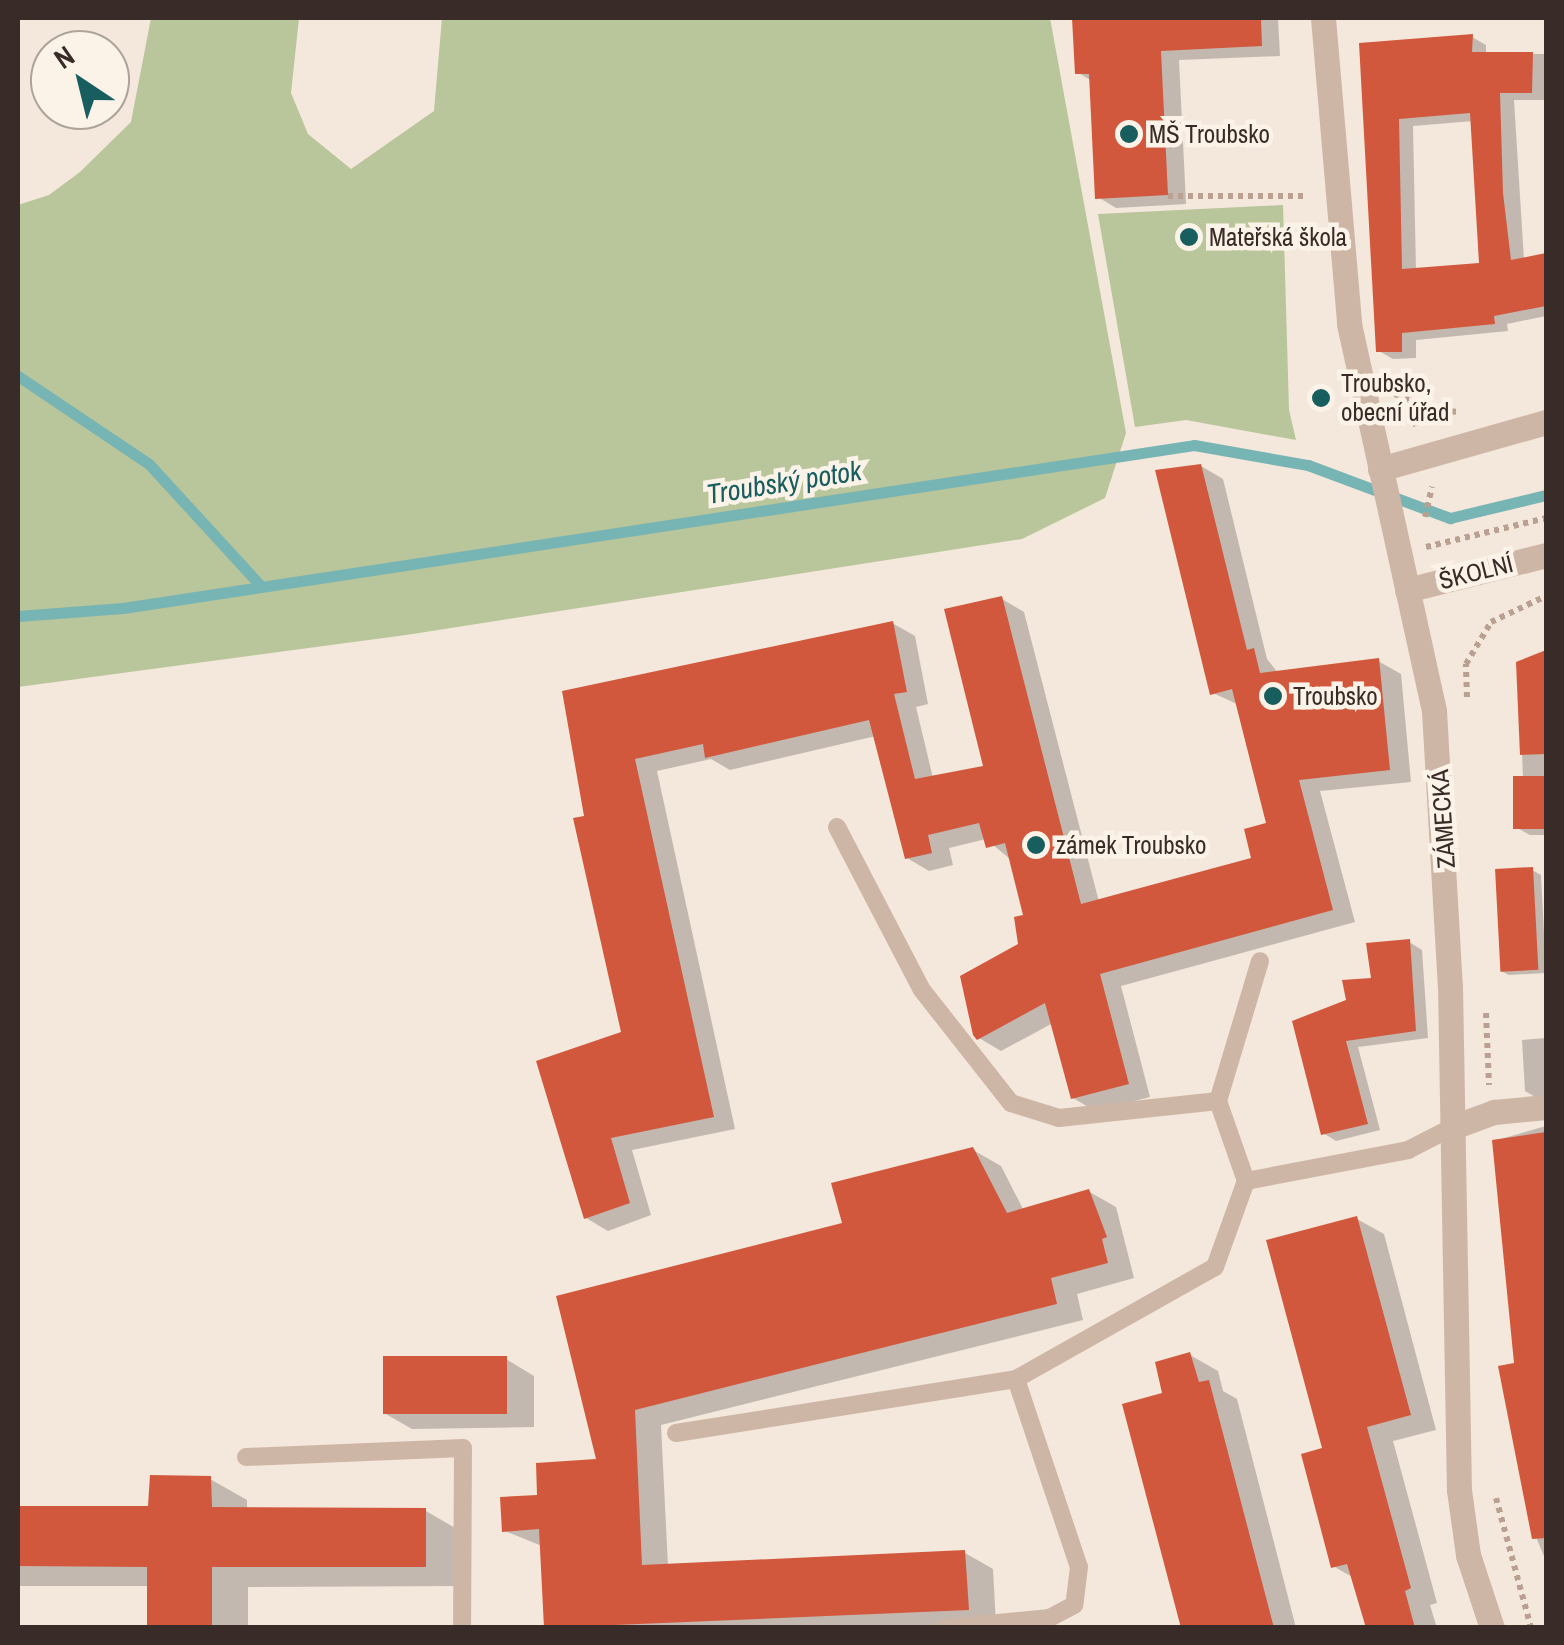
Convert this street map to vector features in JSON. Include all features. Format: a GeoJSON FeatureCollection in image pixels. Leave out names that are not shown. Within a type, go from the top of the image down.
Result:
{"type":"FeatureCollection","features":[{"type":"Feature","properties":{"kind":"street","name":"ZÁMECKÁ"},"geometry":{"type":"LineString","coordinates":[[1323,18],[1359,375],[1434,712],[1444,807],[1459,1490],[1468,1555],[1492,1628]]}},
{"type":"Feature","properties":{"kind":"street"},"geometry":{"type":"LineString","coordinates":[[1382,478],[1546,422]]}},
{"type":"Feature","properties":{"kind":"street","name":"ŠKOLNÍ"},"geometry":{"type":"LineString","coordinates":[[1406,590],[1546,555]]}},
{"type":"Feature","properties":{"kind":"street"},"geometry":{"type":"LineString","coordinates":[[1453,1127],[1494,1112],[1546,1108]]}},
{"type":"Feature","properties":{"kind":"lane"},"geometry":{"type":"LineString","coordinates":[[837,826],[922,990],[1011,1102],[1059,1118],[1218,1101]]}},
{"type":"Feature","properties":{"kind":"lane"},"geometry":{"type":"LineString","coordinates":[[676,1433],[1016,1379],[1214,1266],[1246,1181],[1218,1101],[1260,961]]}},
{"type":"Feature","properties":{"kind":"lane"},"geometry":{"type":"LineString","coordinates":[[1246,1181],[1408,1150],[1453,1127]]}},
{"type":"Feature","properties":{"kind":"lane"},"geometry":{"type":"LineString","coordinates":[[944,1628],[1050,1618],[1074,1605],[1079,1567],[1016,1379]]}},
{"type":"Feature","properties":{"kind":"lane"},"geometry":{"type":"LineString","coordinates":[[246,1457],[462,1448],[462,1628]]}},
{"type":"Feature","properties":{"kind":"path"},"geometry":{"type":"LineString","coordinates":[[1168,196],[1304,196]]}},
{"type":"Feature","properties":{"kind":"path"},"geometry":{"type":"LineString","coordinates":[[1359,375],[1431,410],[1473,413]]}},
{"type":"Feature","properties":{"kind":"path"},"geometry":{"type":"LineString","coordinates":[[1422,525],[1434,493]]}},
{"type":"Feature","properties":{"kind":"path"},"geometry":{"type":"LineString","coordinates":[[1398,553],[1546,518]]}},
{"type":"Feature","properties":{"kind":"path"},"geometry":{"type":"LineString","coordinates":[[1467,702],[1466,664],[1491,622],[1546,596]]}},
{"type":"Feature","properties":{"kind":"path"},"geometry":{"type":"LineString","coordinates":[[1486,1001],[1490,1090]]}},
{"type":"Feature","properties":{"kind":"path"},"geometry":{"type":"LineString","coordinates":[[1493,1479],[1532,1628]]}},
{"type":"Feature","properties":{"kind":"green space"},"geometry":{"type":"Polygon","coordinates":[[[151,18],[299,18],[291,93],[308,134],[351,169],[434,111],[442,18],[1050,18],[1126,433],[1105,498],[1022,539],[406,635],[18,687],[18,205],[49,195],[80,172],[123,130],[130,130],[151,18]]]}},
{"type":"Feature","properties":{"kind":"green space"},"geometry":{"type":"Polygon","coordinates":[[[1283,205],[1289,410],[1296,440],[1186,420],[1135,427],[1098,214],[1283,205]]]}},
{"type":"Feature","properties":{"kind":"building","name":"MŠ Troubsko"},"geometry":{"type":"Polygon","coordinates":[[[1072,18],[1261,18],[1262,46],[1161,51],[1168,195],[1095,199],[1089,74],[1075,74],[1072,18]]]}},
{"type":"Feature","properties":{"kind":"building"},"geometry":{"type":"Polygon","coordinates":[[[1473,34],[1472,52],[1533,52],[1532,93],[1500,93],[1503,193],[1511,260],[1546,253],[1546,306],[1494,316],[1495,324],[1402,333],[1402,352],[1376,352],[1359,43],[1473,34]],[[1470,113],[1399,119],[1402,269],[1479,263],[1470,113]]]}},
{"type":"Feature","properties":{"kind":"building"},"geometry":{"type":"Polygon","coordinates":[[[1201,464],[1247,650],[1254,648],[1260,673],[1379,658],[1390,770],[1299,780],[1333,910],[1100,974],[1129,1084],[1071,1099],[1045,1003],[977,1040],[973,1035],[960,976],[1018,944],[1014,917],[1023,915],[1005,843],[986,848],[979,823],[928,835],[932,853],[905,859],[869,720],[705,758],[703,744],[635,759],[714,1117],[611,1138],[630,1203],[584,1219],[536,1061],[621,1032],[573,818],[584,816],[562,691],[893,621],[907,692],[894,694],[915,779],[983,766],[944,609],[1002,596],[1081,904],[1251,858],[1244,829],[1266,823],[1232,689],[1210,695],[1155,470],[1201,464]]]}},
{"type":"Feature","properties":{"kind":"building"},"geometry":{"type":"Polygon","coordinates":[[[1546,650],[1546,754],[1520,755],[1516,662],[1546,650]]]}},
{"type":"Feature","properties":{"kind":"building"},"geometry":{"type":"Polygon","coordinates":[[[1513,776],[1546,776],[1546,829],[1513,829],[1513,776]]]}},
{"type":"Feature","properties":{"kind":"building"},"geometry":{"type":"Polygon","coordinates":[[[1533,867],[1538,970],[1500,972],[1495,869],[1533,867]]]}},
{"type":"Feature","properties":{"kind":"building"},"geometry":{"type":"Polygon","coordinates":[[[1410,939],[1416,1031],[1346,1041],[1368,1124],[1321,1135],[1292,1021],[1346,1000],[1342,980],[1371,978],[1366,943],[1410,939]]]}},
{"type":"Feature","properties":{"kind":"building"},"geometry":{"type":"Polygon","coordinates":[[[1546,1132],[1546,1538],[1532,1539],[1498,1366],[1514,1363],[1492,1140],[1546,1132]]]}},
{"type":"Feature","properties":{"kind":"building"},"geometry":{"type":"Polygon","coordinates":[[[973,1147],[1007,1213],[1089,1189],[1107,1237],[1102,1239],[1108,1263],[1051,1278],[1057,1304],[635,1410],[642,1565],[965,1550],[969,1610],[544,1628],[539,1529],[502,1532],[500,1497],[537,1495],[536,1463],[596,1459],[556,1296],[842,1223],[831,1183],[973,1147]]]}},
{"type":"Feature","properties":{"kind":"building"},"geometry":{"type":"Polygon","coordinates":[[[1357,1216],[1411,1415],[1367,1427],[1411,1588],[1405,1591],[1415,1628],[1366,1628],[1347,1564],[1331,1568],[1301,1454],[1322,1448],[1266,1240],[1357,1216]]]}},
{"type":"Feature","properties":{"kind":"building"},"geometry":{"type":"Polygon","coordinates":[[[1190,1352],[1199,1382],[1209,1380],[1274,1628],[1181,1628],[1122,1404],[1162,1393],[1155,1362],[1190,1352]]]}},
{"type":"Feature","properties":{"kind":"building"},"geometry":{"type":"Polygon","coordinates":[[[383,1356],[507,1356],[507,1414],[383,1414],[383,1356]]]}},
{"type":"Feature","properties":{"kind":"building"},"geometry":{"type":"Polygon","coordinates":[[[150,1475],[211,1476],[212,1507],[426,1508],[426,1567],[212,1567],[212,1628],[147,1628],[147,1567],[18,1566],[18,1506],[148,1506],[150,1475]]]}},
{"type":"Feature","properties":{"kind":"waterway"},"geometry":{"type":"LineString","coordinates":[[18,376],[149,464],[260,585]]}},
{"type":"Feature","properties":{"kind":"waterway","name":"Troubský potok"},"geometry":{"type":"LineString","coordinates":[[18,616],[123,608],[1194,445],[1308,465],[1450,518],[1546,495]]}},
{"type":"Feature","properties":{"kind":"place","name":"MŠ Troubsko"},"geometry":{"type":"Point","coordinates":[1129,134]}},
{"type":"Feature","properties":{"kind":"place","name":"Mateřská škola"},"geometry":{"type":"Point","coordinates":[1189,237]}},
{"type":"Feature","properties":{"kind":"place","name":"Troubsko, obecní úřad"},"geometry":{"type":"Point","coordinates":[1321,398]}},
{"type":"Feature","properties":{"kind":"place","name":"Troubsko"},"geometry":{"type":"Point","coordinates":[1273,696]}},
{"type":"Feature","properties":{"kind":"place","name":"zámek Troubsko"},"geometry":{"type":"Point","coordinates":[1036,845]}}]}
